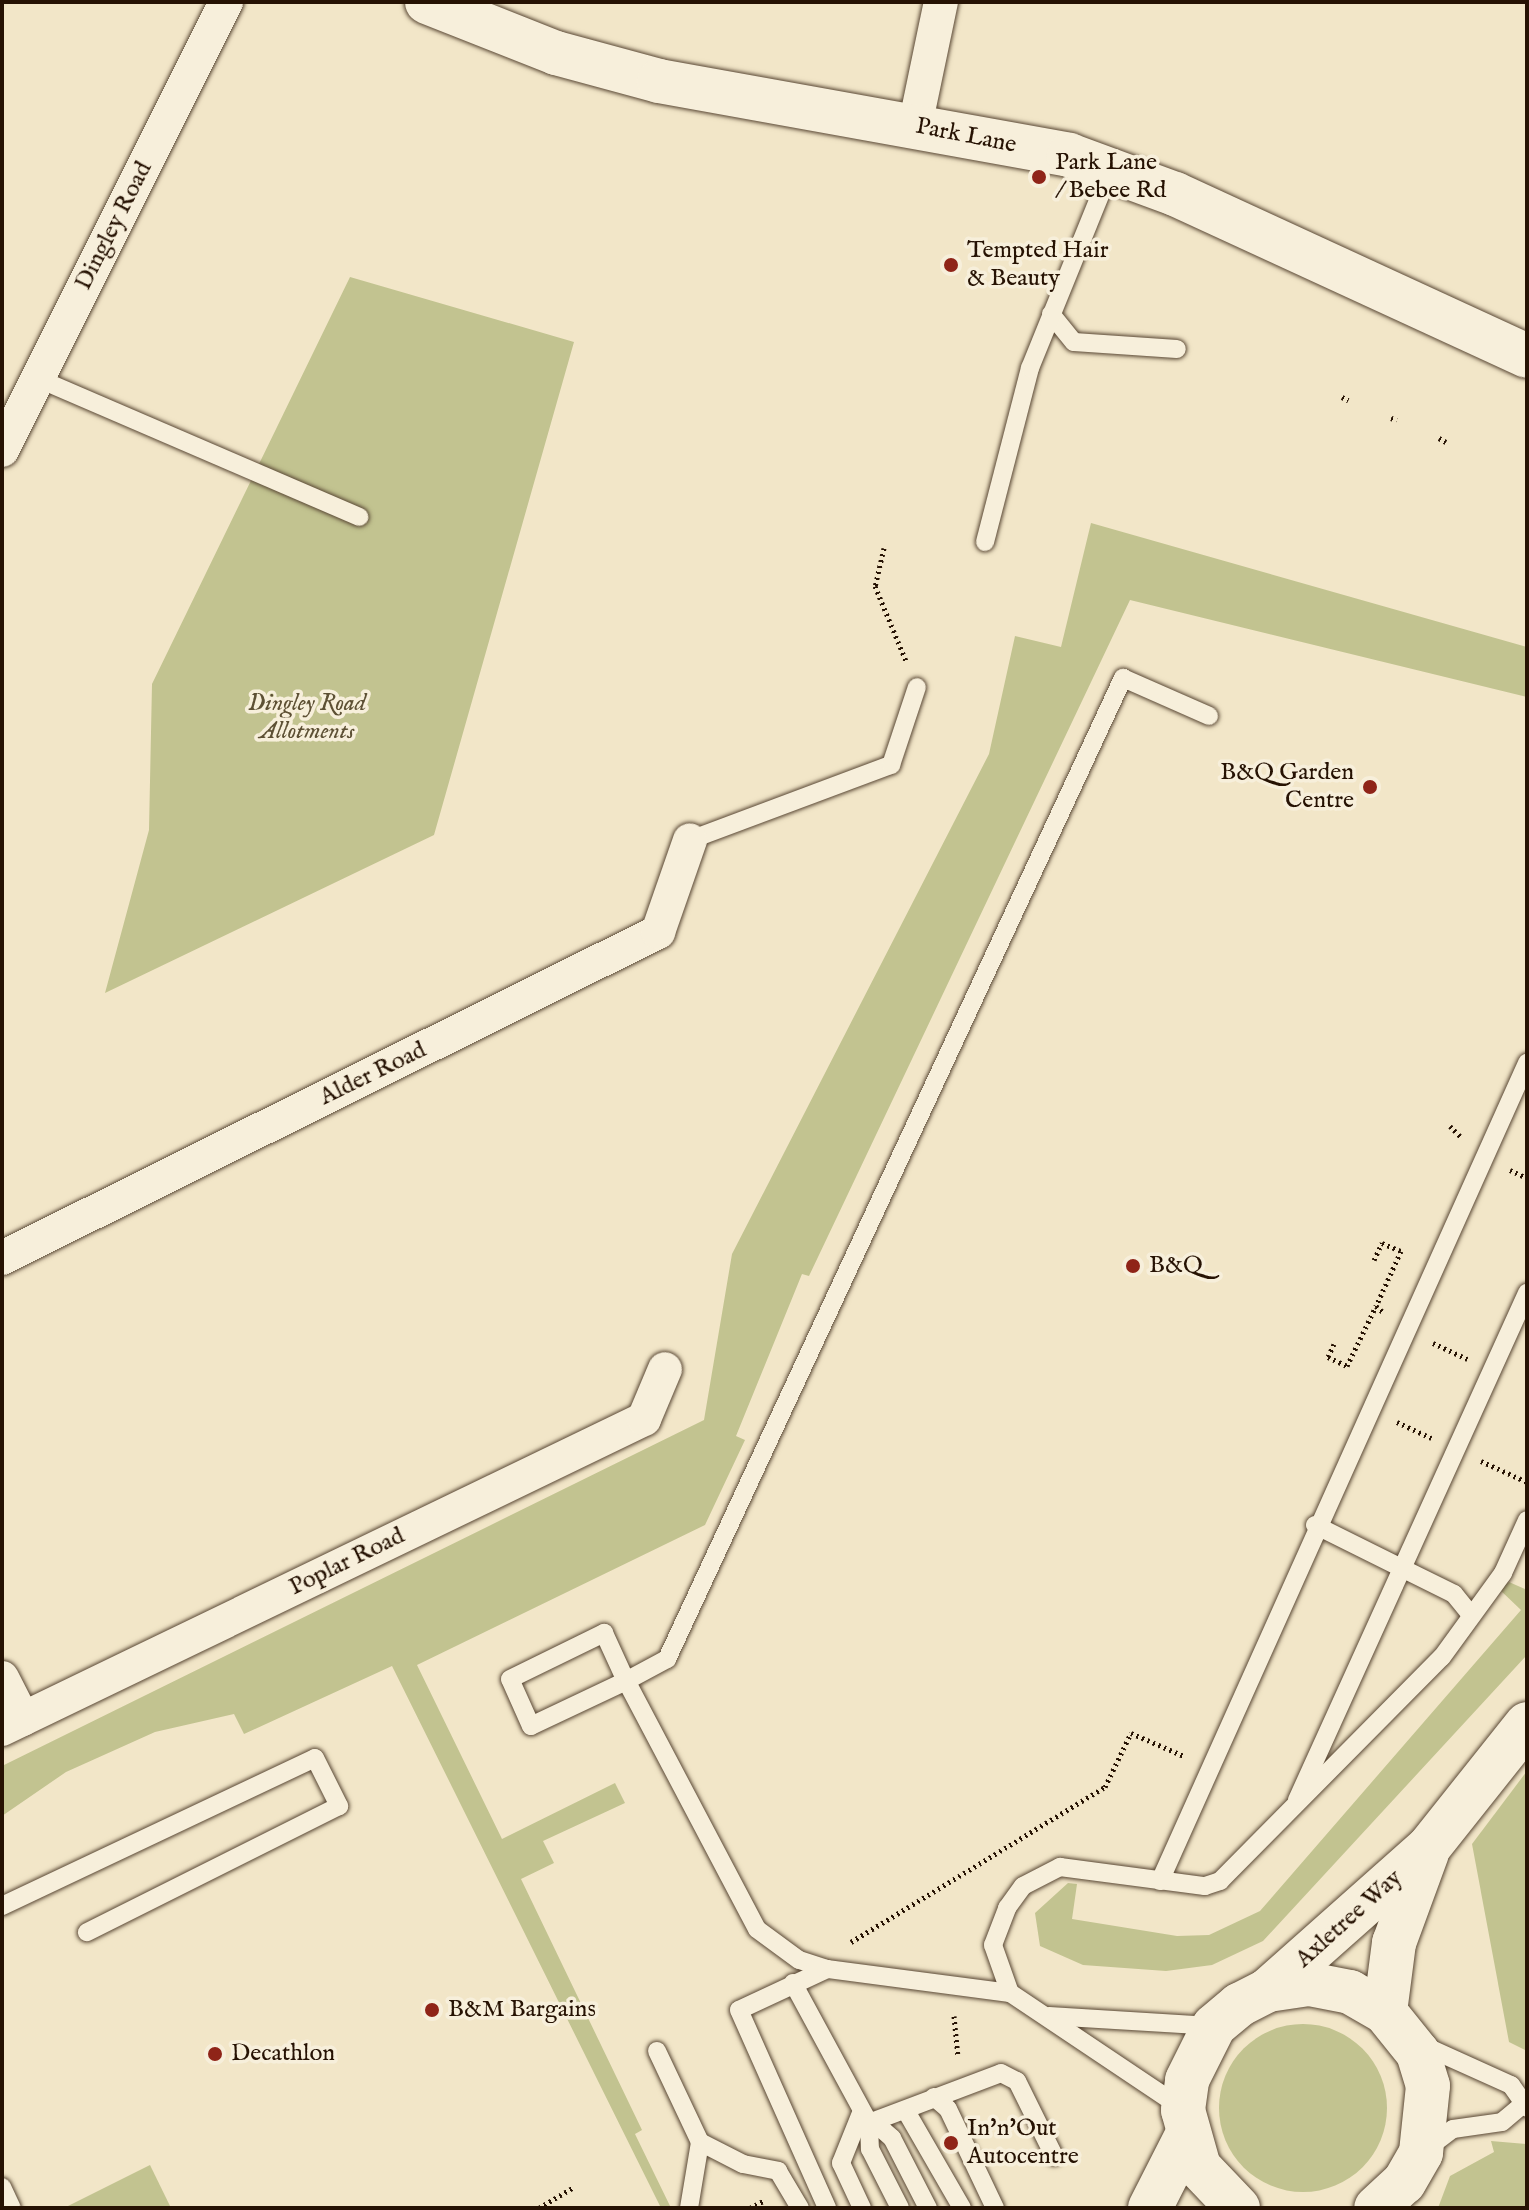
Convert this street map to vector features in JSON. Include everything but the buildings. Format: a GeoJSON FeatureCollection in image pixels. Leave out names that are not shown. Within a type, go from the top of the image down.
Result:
{"type":"FeatureCollection","features":[{"type":"Feature","properties":{"kind":"street","name":"Dingley Road"},"geometry":{"type":"LineString","coordinates":[[2,450],[226,2]]}},
{"type":"Feature","properties":{"kind":"street","name":"Park Lane"},"geometry":{"type":"LineString","coordinates":[[427,2],[556,53],[659,81],[915,126],[1111,169],[1527,356]]}},
{"type":"Feature","properties":{"kind":"street"},"geometry":{"type":"LineString","coordinates":[[915,126],[941,2]]}},
{"type":"Feature","properties":{"kind":"street","name":"Alder Road"},"geometry":{"type":"LineString","coordinates":[[2,1258],[658,932],[690,840]]}},
{"type":"Feature","properties":{"kind":"street","name":"Poplar Road"},"geometry":{"type":"LineString","coordinates":[[12,1724],[644,1419],[665,1369]]}},
{"type":"Feature","properties":{"kind":"street"},"geometry":{"type":"LineString","coordinates":[[2,1678],[12,1724]]}},
{"type":"Feature","properties":{"kind":"street","name":"Axletree Way"},"geometry":{"type":"LineString","coordinates":[[1214,2026],[1268,1990],[1429,1847],[1527,1724]]}},
{"type":"Feature","properties":{"kind":"street","name":"Axletree Way"},"geometry":{"type":"LineString","coordinates":[[1397,2025],[1394,1943],[1429,1847]]}},
{"type":"Feature","properties":{"kind":"street"},"geometry":{"type":"LineString","coordinates":[[1268,1990],[1309,1984],[1350,1992],[1397,2025],[1428,2086],[1421,2153],[1387,2204]]}},
{"type":"Feature","properties":{"kind":"street"},"geometry":{"type":"LineString","coordinates":[[1150,2208],[1185,2122],[1197,2051],[1214,2026]]}},
{"type":"Feature","properties":{"kind":"street"},"geometry":{"type":"LineString","coordinates":[[1185,2122],[1199,2167],[1238,2208]]}},
{"type":"Feature","properties":{"kind":"lane"},"geometry":{"type":"LineString","coordinates":[[985,542],[1051,314],[1111,169]]}},
{"type":"Feature","properties":{"kind":"lane"},"geometry":{"type":"LineString","coordinates":[[1051,314],[1074,342],[1177,349]]}},
{"type":"Feature","properties":{"kind":"lane"},"geometry":{"type":"LineString","coordinates":[[37,378],[359,517]]}},
{"type":"Feature","properties":{"kind":"lane"},"geometry":{"type":"LineString","coordinates":[[1185,2122],[1046,2016],[1010,1993],[827,1969],[799,1960],[757,1929],[626,1681],[604,1633],[510,1679],[531,1726],[626,1681],[667,1659],[1123,678],[1209,716]]}},
{"type":"Feature","properties":{"kind":"lane"},"geometry":{"type":"LineString","coordinates":[[690,840],[891,765],[917,687]]}},
{"type":"Feature","properties":{"kind":"lane"},"geometry":{"type":"LineString","coordinates":[[1160,1881],[1206,1767],[1527,1063]]}},
{"type":"Feature","properties":{"kind":"lane"},"geometry":{"type":"LineString","coordinates":[[1292,1812],[1527,1293]]}},
{"type":"Feature","properties":{"kind":"lane"},"geometry":{"type":"LineString","coordinates":[[1010,1993],[993,1945],[1023,1886],[1041,1874],[1080,1865],[1160,1881],[1220,1881],[1292,1812],[1442,1657],[1468,1611],[1490,1593],[1527,1520]]}},
{"type":"Feature","properties":{"kind":"lane"},"geometry":{"type":"LineString","coordinates":[[1315,1525],[1454,1594],[1468,1611]]}},
{"type":"Feature","properties":{"kind":"lane"},"geometry":{"type":"LineString","coordinates":[[2,1906],[315,1758],[339,1806],[87,1932]]}},
{"type":"Feature","properties":{"kind":"lane"},"geometry":{"type":"LineString","coordinates":[[827,1969],[739,2010],[827,2208]]}},
{"type":"Feature","properties":{"kind":"lane"},"geometry":{"type":"LineString","coordinates":[[793,1983],[869,2120],[892,2138],[928,2208]]}},
{"type":"Feature","properties":{"kind":"lane"},"geometry":{"type":"LineString","coordinates":[[1046,2016],[1214,2026]]}},
{"type":"Feature","properties":{"kind":"lane"},"geometry":{"type":"LineString","coordinates":[[1397,2025],[1511,2085],[1524,2107],[1502,2122],[1453,2129],[1421,2153]]}},
{"type":"Feature","properties":{"kind":"lane"},"geometry":{"type":"LineString","coordinates":[[657,2051],[700,2142],[689,2208]]}},
{"type":"Feature","properties":{"kind":"lane"},"geometry":{"type":"LineString","coordinates":[[862,2208],[841,2163],[869,2120],[906,2111],[963,2082],[1001,2073],[1017,2081],[1054,2156]]}},
{"type":"Feature","properties":{"kind":"lane"},"geometry":{"type":"LineString","coordinates":[[934,2097],[948,2109],[995,2208]]}},
{"type":"Feature","properties":{"kind":"lane"},"geometry":{"type":"LineString","coordinates":[[906,2111],[962,2208]]}},
{"type":"Feature","properties":{"kind":"lane"},"geometry":{"type":"LineString","coordinates":[[869,2120],[870,2149],[900,2208]]}},
{"type":"Feature","properties":{"kind":"lane"},"geometry":{"type":"LineString","coordinates":[[700,2142],[743,2164],[778,2171],[800,2208]]}},
{"type":"Feature","properties":{"kind":"lane"},"geometry":{"type":"LineString","coordinates":[[2,2187],[12,2208]]}},
{"type":"Feature","properties":{"kind":"path"},"geometry":{"type":"LineString","coordinates":[[1439,438],[1446,442]]}},
{"type":"Feature","properties":{"kind":"path"},"geometry":{"type":"LineString","coordinates":[[884,548],[875,586],[917,687]]}},
{"type":"Feature","properties":{"kind":"path"},"geometry":{"type":"LineString","coordinates":[[1334,1344],[1328,1357],[1347,1366],[1401,1251],[1382,1243],[1374,1260]]}},
{"type":"Feature","properties":{"kind":"path"},"geometry":{"type":"LineString","coordinates":[[1376,1306],[1405,1330],[1492,1370]]}},
{"type":"Feature","properties":{"kind":"path"},"geometry":{"type":"LineString","coordinates":[[827,1969],[848,1944],[1105,1787],[1131,1733],[1206,1767]]}},
{"type":"Feature","properties":{"kind":"path"},"geometry":{"type":"LineString","coordinates":[[951,1987],[963,2082]]}},
{"type":"Feature","properties":{"kind":"path"},"geometry":{"type":"LineString","coordinates":[[539,2208],[574,2187]]}},
{"type":"Feature","properties":{"kind":"green space","name":"Dingley Road Allotments"},"geometry":{"type":"Polygon","coordinates":[[[350,277],[574,342],[434,835],[105,993],[149,830],[152,684],[350,277]]]}},
{"type":"Feature","properties":{"kind":"green space"},"geometry":{"type":"Polygon","coordinates":[[[1091,523],[1527,647],[1527,697],[1130,600],[809,1276],[802,1274],[736,1436],[745,1440],[705,1525],[417,1665],[502,1839],[615,1783],[625,1803],[543,1841],[554,1863],[521,1879],[642,2130],[635,2134],[671,2208],[661,2208],[392,1666],[244,1734],[234,1714],[155,1732],[66,1772],[2,1816],[2,1766],[704,1420],[732,1254],[989,754],[1015,636],[1061,647],[1091,523]]]}},
{"type":"Feature","properties":{"kind":"green space"},"geometry":{"type":"Polygon","coordinates":[[[1509,1582],[1527,1590],[1527,1655],[1263,1941],[1212,1965],[1166,1971],[1083,1965],[1040,1946],[1035,1913],[1068,1883],[1077,1884],[1072,1919],[1177,1936],[1209,1935],[1260,1911],[1521,1610],[1499,1589],[1509,1582]]]}},
{"type":"Feature","properties":{"kind":"green space"},"geometry":{"type":"Polygon","coordinates":[[[1527,1771],[1527,2051],[1509,2042],[1472,1844],[1527,1771]]]}},
{"type":"Feature","properties":{"kind":"green space"},"geometry":{"type":"Polygon","coordinates":[[[1303,2024],[1335,2030],[1363,2048],[1381,2076],[1387,2108],[1381,2140],[1363,2168],[1335,2186],[1303,2192],[1271,2186],[1243,2168],[1225,2140],[1219,2108],[1225,2076],[1243,2048],[1271,2030],[1303,2024]]]}},
{"type":"Feature","properties":{"kind":"green space"},"geometry":{"type":"Polygon","coordinates":[[[1491,2141],[1527,2144],[1527,2208],[1438,2208],[1450,2176],[1494,2152],[1491,2141]]]}},
{"type":"Feature","properties":{"kind":"green space"},"geometry":{"type":"Polygon","coordinates":[[[150,2165],[171,2208],[64,2208],[150,2165]]]}},
{"type":"Feature","properties":{"kind":"place","name":"Park Lane / Bebee Rd"},"geometry":{"type":"Point","coordinates":[1039,177]}},
{"type":"Feature","properties":{"kind":"place","name":"Tempted Hair & Beauty"},"geometry":{"type":"Point","coordinates":[951,265]}},
{"type":"Feature","properties":{"kind":"place","name":"B&Q Garden Centre"},"geometry":{"type":"Point","coordinates":[1370,787]}},
{"type":"Feature","properties":{"kind":"place","name":"B&Q"},"geometry":{"type":"Point","coordinates":[1133,1266]}},
{"type":"Feature","properties":{"kind":"place","name":"B&M Bargains"},"geometry":{"type":"Point","coordinates":[432,2010]}},
{"type":"Feature","properties":{"kind":"place","name":"Decathlon"},"geometry":{"type":"Point","coordinates":[215,2054]}},
{"type":"Feature","properties":{"kind":"place","name":"In'n'Out Autocentre"},"geometry":{"type":"Point","coordinates":[951,2143]}}]}
